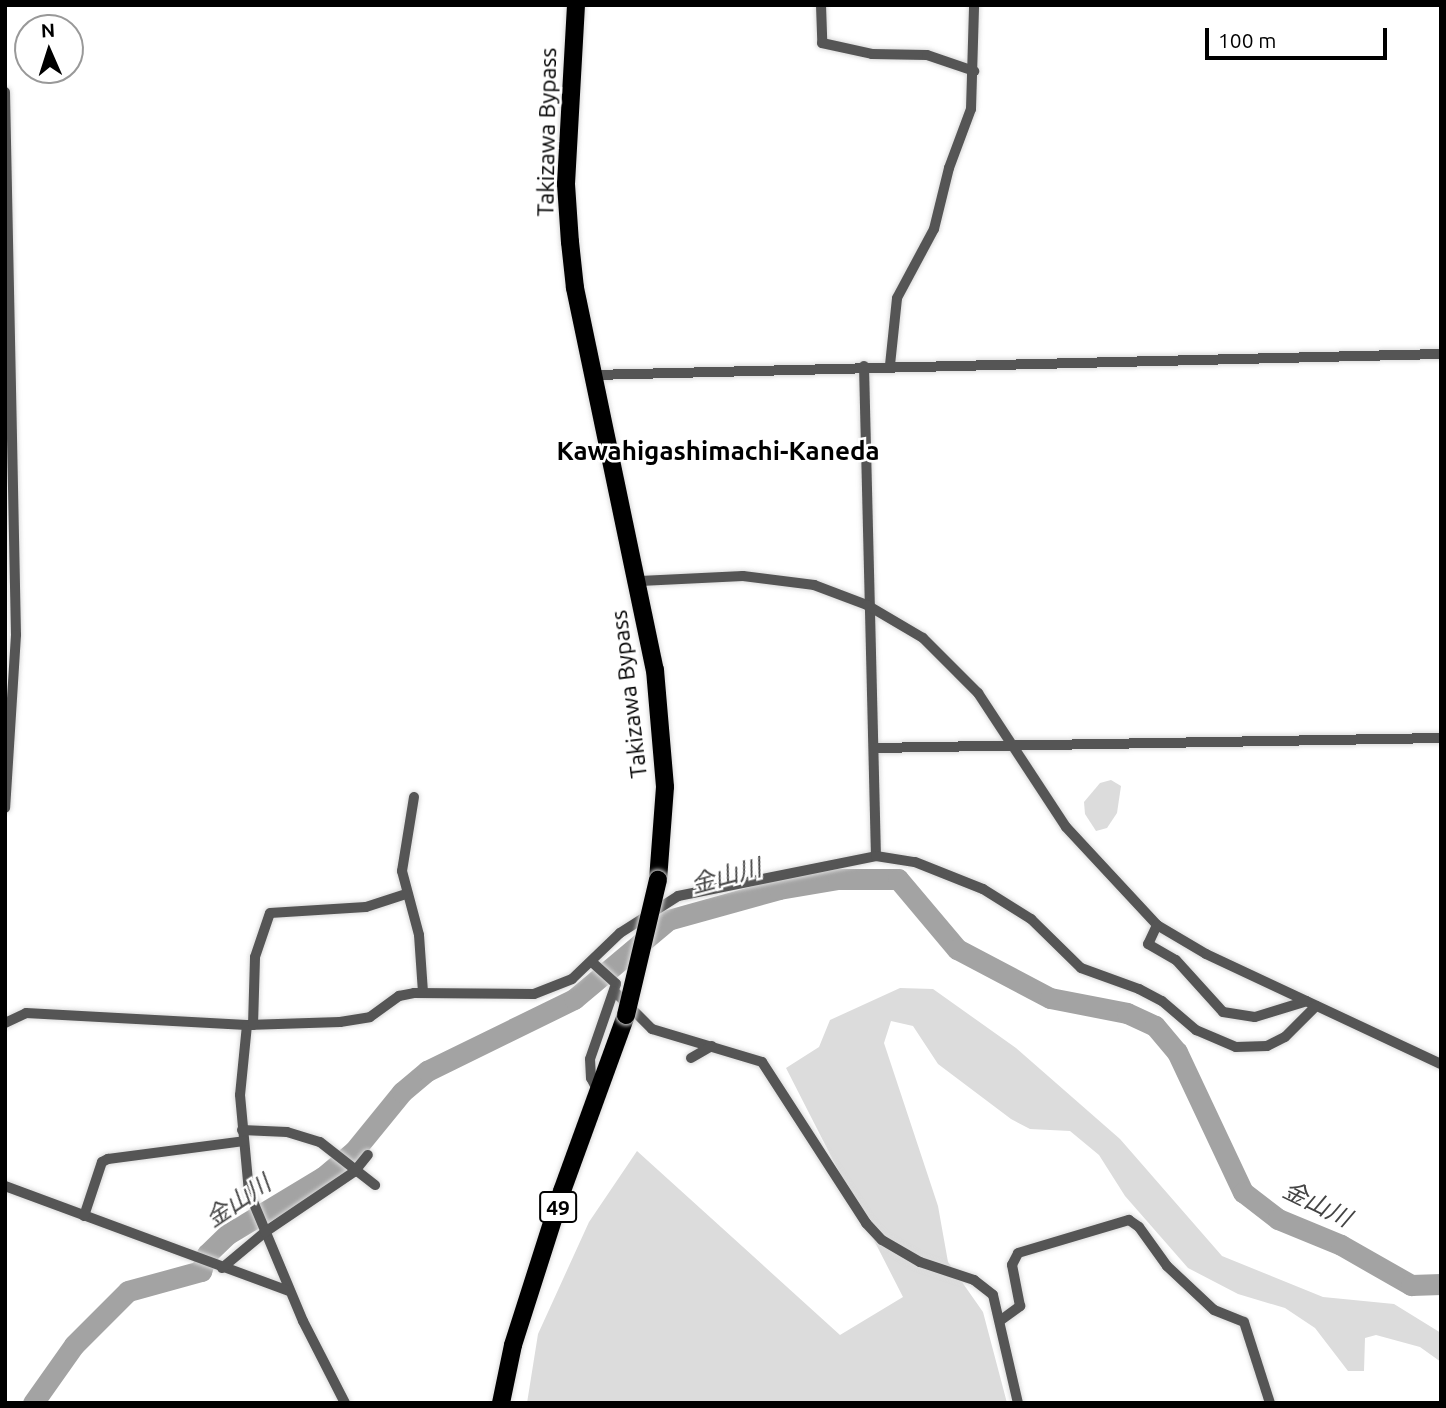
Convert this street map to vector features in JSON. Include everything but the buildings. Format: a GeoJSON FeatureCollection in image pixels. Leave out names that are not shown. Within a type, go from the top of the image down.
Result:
{"type":"FeatureCollection","features":[{"type":"Feature","properties":{"kind":"highway","name":"Takizawa Bypass"},"geometry":{"type":"LineString","coordinates":[[501,1403],[513,1345],[626,1015],[658,880],[664,753],[640,581],[575,288],[566,184],[576,5]]}},
{"type":"Feature","properties":{"kind":"street"},"geometry":{"type":"LineString","coordinates":[[821,5],[822,43],[859,53],[927,55],[974,71]]}},
{"type":"Feature","properties":{"kind":"street"},"geometry":{"type":"LineString","coordinates":[[890,365],[895,305],[934,229],[949,168],[971,108],[974,5]]}},
{"type":"Feature","properties":{"kind":"street"},"geometry":{"type":"LineString","coordinates":[[5,92],[16,635],[5,808]]}},
{"type":"Feature","properties":{"kind":"street"},"geometry":{"type":"LineString","coordinates":[[593,375],[890,365],[1441,354]]}},
{"type":"Feature","properties":{"kind":"street"},"geometry":{"type":"LineString","coordinates":[[864,366],[876,856]]}},
{"type":"Feature","properties":{"kind":"street"},"geometry":{"type":"LineString","coordinates":[[640,581],[743,576],[814,585],[871,608],[923,638],[978,693],[1066,827],[1157,925],[1181,941],[1441,1064]]}},
{"type":"Feature","properties":{"kind":"street"},"geometry":{"type":"LineString","coordinates":[[874,748],[1441,738]]}},
{"type":"Feature","properties":{"kind":"street"},"geometry":{"type":"LineString","coordinates":[[414,797],[402,857],[406,894],[418,935],[423,992]]}},
{"type":"Feature","properties":{"kind":"street"},"geometry":{"type":"LineString","coordinates":[[5,1023],[26,1013],[250,1025],[363,1019],[399,996],[423,992],[534,994],[572,979],[593,963],[620,933],[678,896],[876,856],[915,862],[983,889],[1031,919],[1080,968],[1150,995],[1196,1030],[1236,1047],[1267,1046],[1285,1037],[1311,1004]]}},
{"type":"Feature","properties":{"kind":"street"},"geometry":{"type":"LineString","coordinates":[[345,1403],[289,1291],[249,1192],[240,1070],[250,1025],[257,949],[270,913],[366,907],[406,894]]}},
{"type":"Feature","properties":{"kind":"street"},"geometry":{"type":"LineString","coordinates":[[1157,925],[1148,944],[1176,960],[1223,1012],[1255,1017],[1311,1004]]}},
{"type":"Feature","properties":{"kind":"street"},"geometry":{"type":"LineString","coordinates":[[593,963],[617,984],[590,1059],[593,1088],[599,1093]]}},
{"type":"Feature","properties":{"kind":"street"},"geometry":{"type":"LineString","coordinates":[[614,991],[652,1029],[762,1062],[866,1223],[882,1240],[920,1262],[982,1284],[997,1302],[1018,1403]]}},
{"type":"Feature","properties":{"kind":"street"},"geometry":{"type":"LineString","coordinates":[[691,1058],[712,1046]]}},
{"type":"Feature","properties":{"kind":"street"},"geometry":{"type":"LineString","coordinates":[[84,1216],[102,1162],[108,1159],[243,1135],[263,1128],[320,1142],[354,1172],[375,1185]]}},
{"type":"Feature","properties":{"kind":"street"},"geometry":{"type":"LineString","coordinates":[[222,1268],[265,1232],[354,1172],[368,1155]]}},
{"type":"Feature","properties":{"kind":"street"},"geometry":{"type":"LineString","coordinates":[[5,1186],[289,1291]]}},
{"type":"Feature","properties":{"kind":"street"},"geometry":{"type":"LineString","coordinates":[[1001,1320],[1020,1306],[1012,1265],[1018,1253],[1129,1220],[1139,1227],[1167,1266],[1214,1310],[1244,1322],[1270,1403]]}},
{"type":"Feature","properties":{"kind":"shaded area"},"geometry":{"type":"Polygon","coordinates":[[[1111,780],[1121,786],[1117,813],[1107,828],[1096,831],[1085,814],[1084,802],[1100,783],[1111,780]]]}},
{"type":"Feature","properties":{"kind":"shaded area"},"geometry":{"type":"Polygon","coordinates":[[[900,988],[933,989],[1016,1048],[1120,1139],[1222,1256],[1323,1297],[1394,1304],[1441,1333],[1441,1362],[1420,1347],[1376,1335],[1365,1338],[1364,1371],[1348,1371],[1315,1328],[1285,1308],[1238,1294],[1188,1268],[1125,1196],[1099,1155],[1070,1131],[1030,1129],[1011,1119],[938,1064],[913,1026],[891,1021],[884,1043],[938,1206],[948,1262],[983,1312],[1007,1403],[527,1403],[538,1334],[589,1222],[637,1151],[840,1335],[903,1297],[786,1068],[819,1047],[830,1020],[900,988]]]}},
{"type":"Feature","properties":{"kind":"waterway","name":"金山川"},"geometry":{"type":"LineString","coordinates":[[33,1403],[74,1345],[128,1291],[201,1271],[207,1254],[228,1234],[323,1177],[354,1151],[402,1092],[427,1071],[574,999],[668,920],[779,889],[838,879],[898,879],[957,949],[1050,998],[1127,1013],[1155,1026],[1177,1052],[1243,1192],[1278,1219],[1341,1245],[1411,1285],[1441,1284]]}},
{"type":"Feature","properties":{"kind":"district","name":"Kawahigashimachi-Kaneda"},"geometry":{"type":"Point","coordinates":[718,451]}}]}
